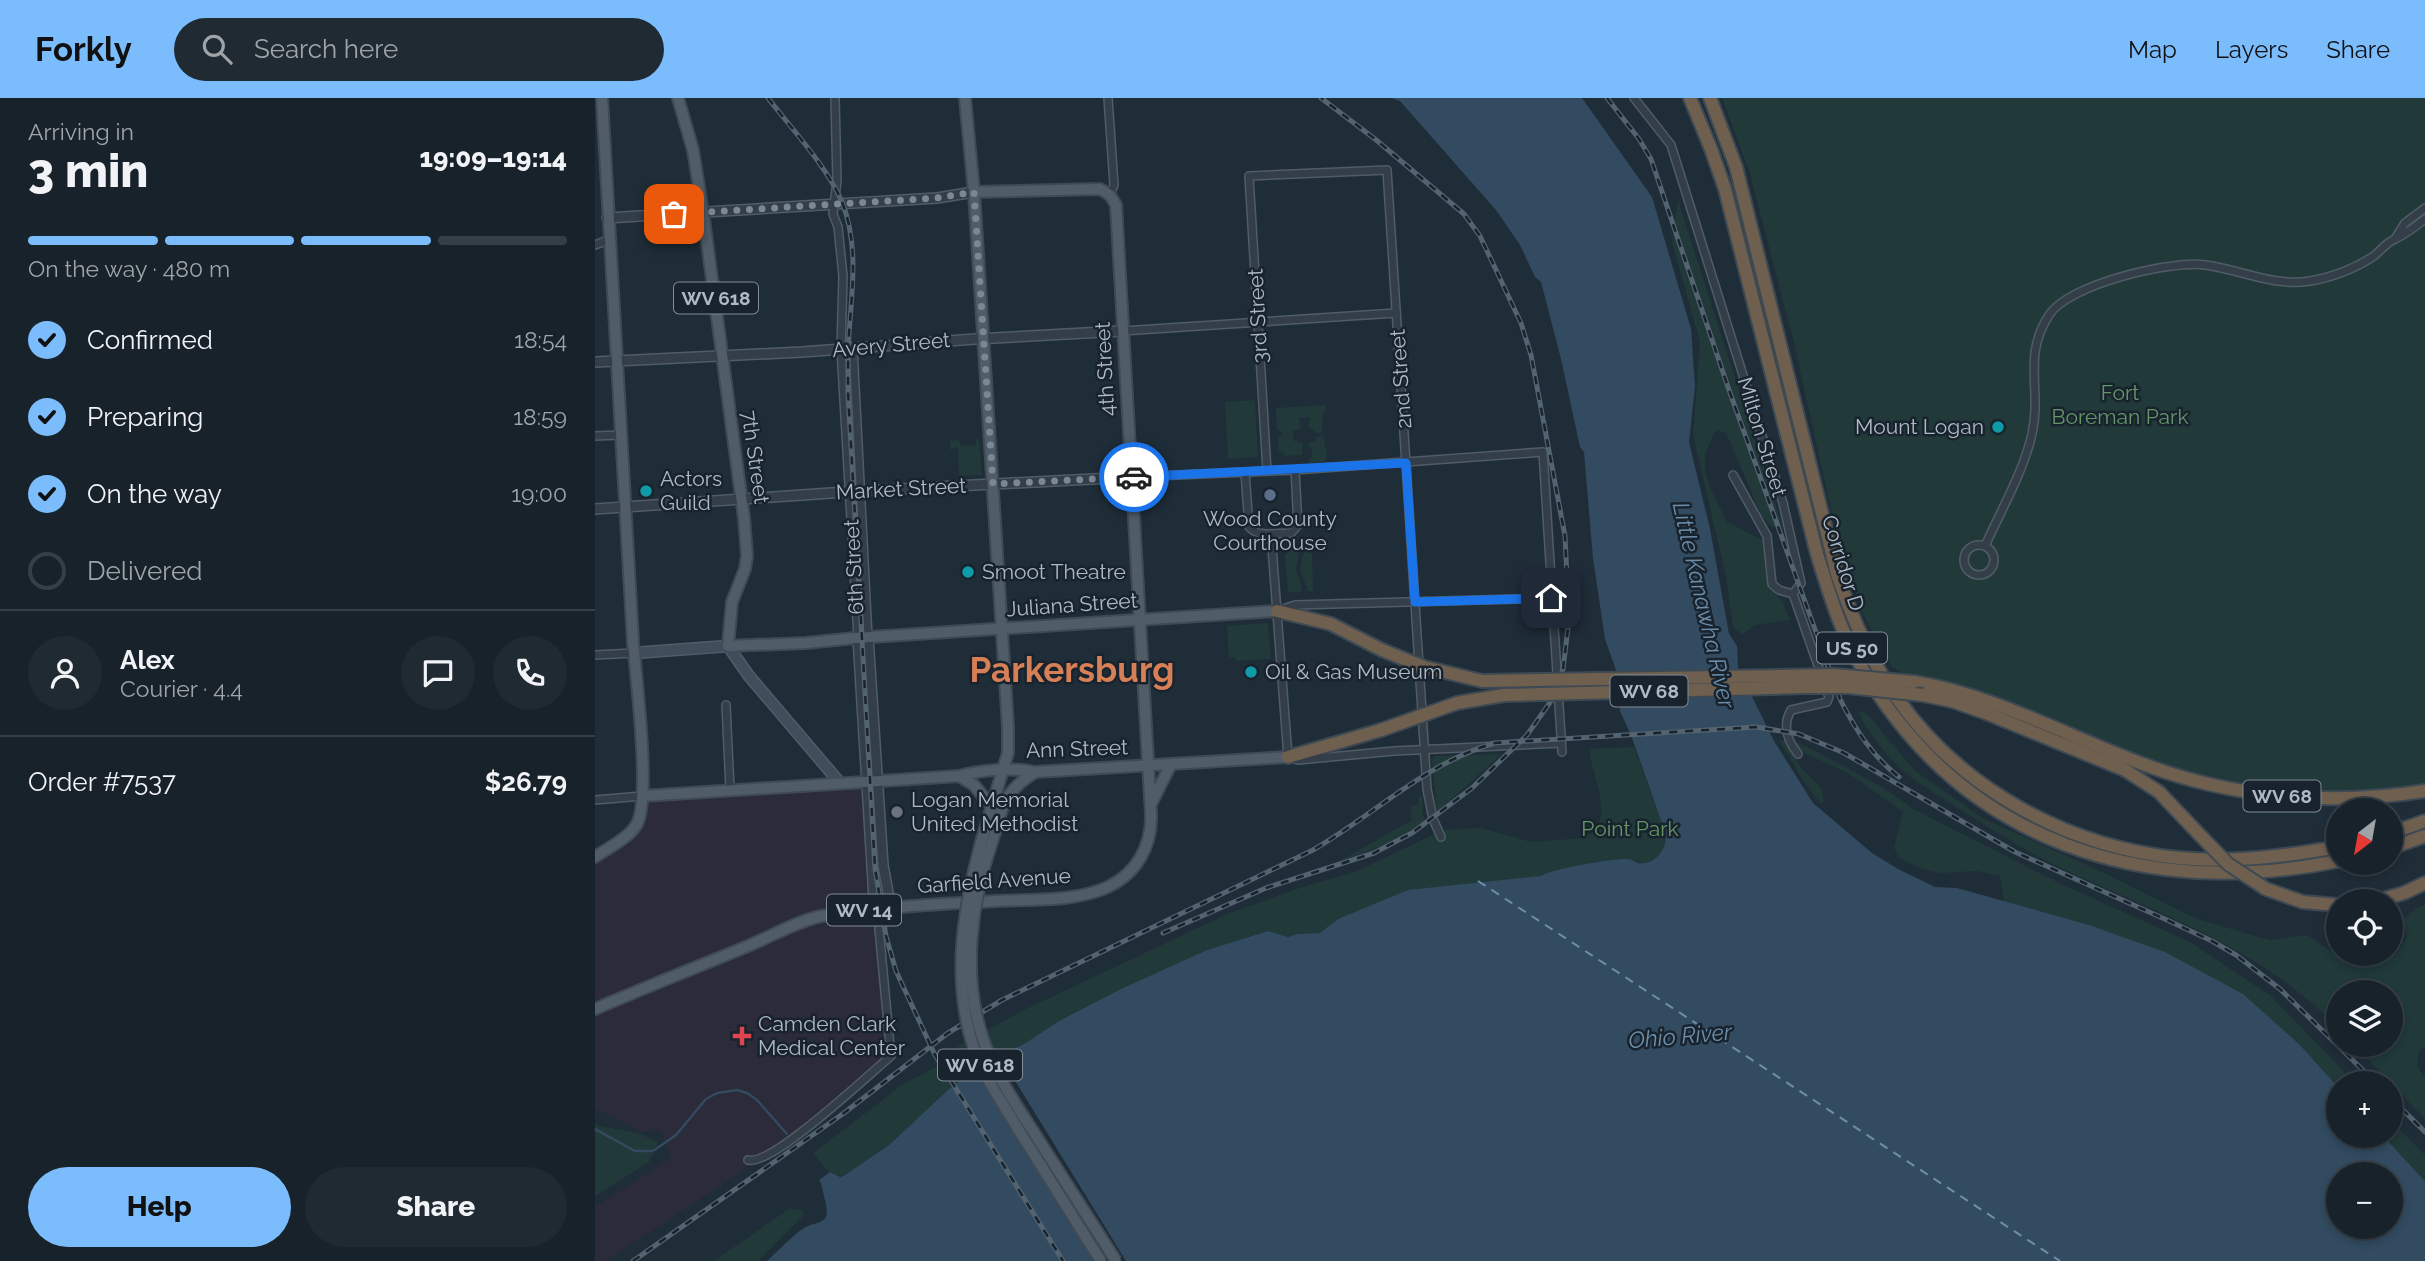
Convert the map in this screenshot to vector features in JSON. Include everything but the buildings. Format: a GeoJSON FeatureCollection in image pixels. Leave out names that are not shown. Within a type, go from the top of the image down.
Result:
{"type":"FeatureCollection","features":[{"type":"Feature","properties":{"kind":"highway","name":"Corridor D"},"geometry":{"type":"LineString","coordinates":[[1690,98],[1725,190],[1829,595],[1861,666],[1898,721],[1924,750],[1972,794],[2022,825],[2077,850],[2151,869],[2201,873],[2261,872],[2326,863]]}},
{"type":"Feature","properties":{"kind":"highway","name":"Corridor D"},"geometry":{"type":"LineString","coordinates":[[1710,98],[1736,167],[1837,574],[1865,644],[1909,714],[1944,752],[1995,794],[2038,818],[2092,840],[2136,852],[2211,860],[2263,858],[2326,849]]}},
{"type":"Feature","properties":{"kind":"highway","name":"WV 68"},"geometry":{"type":"LineString","coordinates":[[1277,611],[1331,624],[1382,650],[1424,667],[1482,681],[1833,675],[1914,682],[1963,692],[2143,764],[2227,788],[2327,798],[2390,796],[2425,791]]}},
{"type":"Feature","properties":{"kind":"highway","name":"WV 68"},"geometry":{"type":"LineString","coordinates":[[1288,757],[1381,730],[1457,703],[1504,695],[1807,687],[1848,687],[1923,695],[1952,701],[1986,713],[2125,770],[2159,792],[2228,864],[2266,890],[2302,902],[2326,904]]}},
{"type":"Feature","properties":{"kind":"highway"},"geometry":{"type":"LineString","coordinates":[[2403,829],[2425,821]]}},
{"type":"Feature","properties":{"kind":"highway"},"geometry":{"type":"LineString","coordinates":[[2403,844],[2425,836]]}},
{"type":"Feature","properties":{"kind":"highway"},"geometry":{"type":"LineString","coordinates":[[2403,894],[2425,883]]}},
{"type":"Feature","properties":{"kind":"main road"},"geometry":{"type":"LineString","coordinates":[[595,857],[633,829],[641,817],[642,796],[640,707],[620,436],[601,98]]}},
{"type":"Feature","properties":{"kind":"main road","name":"7th Street"},"geometry":{"type":"LineString","coordinates":[[678,98],[693,150],[703,212],[747,556],[731,608],[728,646]]}},
{"type":"Feature","properties":{"kind":"main road"},"geometry":{"type":"LineString","coordinates":[[965,98],[974,192],[1008,753],[992,807]]}},
{"type":"Feature","properties":{"kind":"main road"},"geometry":{"type":"LineString","coordinates":[[974,192],[1100,189],[1110,195]]}},
{"type":"Feature","properties":{"kind":"main road","name":"4th Street"},"geometry":{"type":"LineString","coordinates":[[1110,195],[1116,205],[1147,766]]}},
{"type":"Feature","properties":{"kind":"main road","name":"Juliana Street"},"geometry":{"type":"LineString","coordinates":[[634,653],[1277,611]]}},
{"type":"Feature","properties":{"kind":"main road"},"geometry":{"type":"LineString","coordinates":[[728,646],[749,676],[840,783]]}},
{"type":"Feature","properties":{"kind":"main road"},"geometry":{"type":"LineString","coordinates":[[1008,753],[1015,760],[1018,770]]}},
{"type":"Feature","properties":{"kind":"main road","name":"Ann Street"},"geometry":{"type":"LineString","coordinates":[[642,796],[1018,770],[1035,772],[1288,757]]}},
{"type":"Feature","properties":{"kind":"main road"},"geometry":{"type":"LineString","coordinates":[[1151,804],[1171,764]]}},
{"type":"Feature","properties":{"kind":"main road","name":"Garfield Avenue"},"geometry":{"type":"LineString","coordinates":[[595,1009],[817,917],[882,907],[1059,898],[1106,888],[1129,872],[1141,858],[1150,837],[1151,804],[1147,766]]}},
{"type":"Feature","properties":{"kind":"main road","name":"WV 618"},"geometry":{"type":"LineString","coordinates":[[1035,772],[1016,785],[1005,799],[970,885],[962,935],[961,979],[971,1040],[989,1082],[1101,1261]]}},
{"type":"Feature","properties":{"kind":"main road"},"geometry":{"type":"LineString","coordinates":[[959,776],[974,785],[992,807]]}},
{"type":"Feature","properties":{"kind":"main road"},"geometry":{"type":"LineString","coordinates":[[642,780],[662,795]]}},
{"type":"Feature","properties":{"kind":"main road","name":"WV 618"},"geometry":{"type":"LineString","coordinates":[[992,807],[985,862],[975,908],[971,951],[972,988],[983,1037],[1005,1087],[1116,1261]]}},
{"type":"Feature","properties":{"kind":"street","name":"6th Street"},"geometry":{"type":"LineString","coordinates":[[835,98],[836,203],[833,214],[838,227],[843,276],[841,349],[855,491]]}},
{"type":"Feature","properties":{"kind":"street","name":"4th Street"},"geometry":{"type":"LineString","coordinates":[[1108,98],[1114,185],[1110,195]]}},
{"type":"Feature","properties":{"kind":"street","name":"Milton Street"},"geometry":{"type":"LineString","coordinates":[[1634,98],[1671,145],[1783,503],[1801,583],[1793,594],[1829,697],[1827,702],[1791,710],[1786,724],[1787,734],[1790,745],[1798,754]]}},
{"type":"Feature","properties":{"kind":"street","name":"2nd Street"},"geometry":{"type":"LineString","coordinates":[[1263,175],[1387,170],[1425,749],[1431,809],[1441,837]]}},
{"type":"Feature","properties":{"kind":"street","name":"3rd Street"},"geometry":{"type":"LineString","coordinates":[[1263,175],[1249,176],[1267,471]]}},
{"type":"Feature","properties":{"kind":"street"},"geometry":{"type":"LineString","coordinates":[[607,218],[937,198],[974,192]]}},
{"type":"Feature","properties":{"kind":"street"},"geometry":{"type":"LineString","coordinates":[[1985,546],[2016,477],[2031,435],[2035,403],[2032,363],[2034,349],[2044,325],[2059,304],[2109,281],[2161,266],[2182,263],[2208,265],[2270,281],[2307,281],[2337,275],[2367,260],[2395,239],[2405,223],[2425,208]]}},
{"type":"Feature","properties":{"kind":"street"},"geometry":{"type":"LineString","coordinates":[[2395,239],[2401,238],[2425,219]]}},
{"type":"Feature","properties":{"kind":"street"},"geometry":{"type":"LineString","coordinates":[[595,245],[608,240]]}},
{"type":"Feature","properties":{"kind":"street","name":"Avery Street"},"geometry":{"type":"LineString","coordinates":[[595,362],[1396,313]]}},
{"type":"Feature","properties":{"kind":"street","name":"6th Street"},"geometry":{"type":"LineString","coordinates":[[748,1160],[759,1160],[784,1146],[891,1056],[879,929],[882,907],[874,899],[871,781],[855,491],[853,348]]}},
{"type":"Feature","properties":{"kind":"street"},"geometry":{"type":"LineString","coordinates":[[595,436],[620,436]]}},
{"type":"Feature","properties":{"kind":"street","name":"Market Street"},"geometry":{"type":"LineString","coordinates":[[595,509],[741,501],[855,491],[1295,470],[1543,452],[1551,598]]}},
{"type":"Feature","properties":{"kind":"street"},"geometry":{"type":"LineString","coordinates":[[1245,472],[1249,527],[1259,534],[1271,534],[1291,533],[1299,525],[1295,470]]}},
{"type":"Feature","properties":{"kind":"street"},"geometry":{"type":"LineString","coordinates":[[1733,475],[1767,536],[1772,584],[1779,590],[1793,594]]}},
{"type":"Feature","properties":{"kind":"street"},"geometry":{"type":"LineString","coordinates":[[1271,534],[1288,757]]}},
{"type":"Feature","properties":{"kind":"street"},"geometry":{"type":"LineString","coordinates":[[1976,545],[1985,546],[1992,553],[1994,563],[1984,574],[1974,573],[1965,563],[1966,554],[1976,545]]}},
{"type":"Feature","properties":{"kind":"street"},"geometry":{"type":"LineString","coordinates":[[1551,598],[1562,752]]}},
{"type":"Feature","properties":{"kind":"street","name":"Juliana Street"},"geometry":{"type":"LineString","coordinates":[[1277,611],[1295,605],[1551,598]]}},
{"type":"Feature","properties":{"kind":"street","name":"Juliana Street"},"geometry":{"type":"LineString","coordinates":[[595,655],[634,653]]}},
{"type":"Feature","properties":{"kind":"street"},"geometry":{"type":"LineString","coordinates":[[726,705],[730,789]]}},
{"type":"Feature","properties":{"kind":"street","name":"Ann Street"},"geometry":{"type":"LineString","coordinates":[[1288,757],[1298,760],[1425,749],[1561,743]]}},
{"type":"Feature","properties":{"kind":"street","name":"Ann Street"},"geometry":{"type":"LineString","coordinates":[[595,800],[642,796]]}},
{"type":"Feature","properties":{"kind":"shaded area","name":"Camden Clark Medical Center"},"geometry":{"type":"Polygon","coordinates":[[[866,782],[874,898],[882,907],[879,929],[891,1056],[784,1146],[606,1261],[595,1261],[595,1207],[671,1158],[661,1131],[654,1129],[638,1133],[636,1128],[595,1109],[595,857],[634,829],[642,796],[866,782]]]}},
{"type":"Feature","properties":{"kind":"green space","name":"Fort Boreman Park"},"geometry":{"type":"Polygon","coordinates":[[[1722,98],[2425,98],[2425,786],[2341,795],[2251,785],[2172,767],[1993,696],[1905,674],[1892,667],[1862,613],[1832,515],[1794,343],[1750,174],[1722,98]]]}},
{"type":"Feature","properties":{"kind":"green space"},"geometry":{"type":"Polygon","coordinates":[[[1678,200],[1783,528],[1772,527],[1761,515],[1729,439],[1724,432],[1716,430],[1705,454],[1705,472],[1711,490],[1727,522],[1762,540],[1767,584],[1783,603],[1790,620],[1755,625],[1742,634],[1733,627],[1726,576],[1693,435],[1700,342],[1672,242],[1678,200]]]}},
{"type":"Feature","properties":{"kind":"green space"},"geometry":{"type":"Polygon","coordinates":[[[1255,400],[1258,457],[1228,459],[1225,402],[1255,400]]]}},
{"type":"Feature","properties":{"kind":"green space"},"geometry":{"type":"Polygon","coordinates":[[[1327,405],[1323,415],[1322,432],[1315,433],[1315,430],[1308,428],[1310,417],[1299,418],[1301,429],[1293,430],[1294,441],[1303,443],[1302,455],[1284,456],[1283,452],[1279,452],[1278,438],[1282,436],[1282,432],[1277,430],[1276,408],[1327,405]]]}},
{"type":"Feature","properties":{"kind":"green space"},"geometry":{"type":"Polygon","coordinates":[[[1323,436],[1327,456],[1324,462],[1310,463],[1312,448],[1309,448],[1308,443],[1323,436]]]}},
{"type":"Feature","properties":{"kind":"green space"},"geometry":{"type":"Polygon","coordinates":[[[976,439],[979,439],[982,475],[959,476],[958,449],[956,447],[950,450],[950,441],[959,440],[961,446],[976,445],[976,439]]]}},
{"type":"Feature","properties":{"kind":"green space"},"geometry":{"type":"Polygon","coordinates":[[[1289,549],[1299,552],[1296,569],[1301,592],[1288,592],[1285,555],[1289,549]]]}},
{"type":"Feature","properties":{"kind":"green space"},"geometry":{"type":"Polygon","coordinates":[[[1309,549],[1309,552],[1312,552],[1313,591],[1308,591],[1300,569],[1304,550],[1309,549]]]}},
{"type":"Feature","properties":{"kind":"green space"},"geometry":{"type":"Polygon","coordinates":[[[1268,623],[1271,659],[1236,661],[1235,657],[1229,658],[1227,626],[1268,623]]]}},
{"type":"Feature","properties":{"kind":"green space"},"geometry":{"type":"Polygon","coordinates":[[[1862,711],[1869,716],[1915,771],[1984,819],[2096,869],[2197,919],[2270,940],[2307,935],[2326,947],[2326,966],[2403,966],[2403,943],[2407,937],[2403,920],[2416,908],[2425,905],[2425,1047],[2420,1049],[2417,1066],[2425,1078],[2425,1119],[2403,1096],[2403,1071],[2379,1071],[2366,1057],[2403,1057],[2403,980],[2326,980],[2326,1016],[2280,978],[2216,939],[2046,861],[1920,784],[1902,770],[1881,747],[1859,714],[1862,711]]]}},
{"type":"Feature","properties":{"kind":"green space"},"geometry":{"type":"Polygon","coordinates":[[[1779,740],[1800,743],[1877,784],[1915,810],[2061,884],[2190,942],[2271,996],[2326,1053],[2326,1057],[2330,1057],[2343,1071],[2326,1071],[2326,1074],[2300,1045],[2089,925],[2004,902],[2000,876],[1977,871],[1941,873],[1922,869],[1898,857],[1894,847],[1903,812],[1848,773],[1800,751],[1795,757],[1822,789],[1824,802],[1820,803],[1779,740]]]}},
{"type":"Feature","properties":{"kind":"green space","name":"Point Park"},"geometry":{"type":"Polygon","coordinates":[[[1634,747],[1666,835],[1665,845],[1654,860],[1640,863],[1621,859],[1569,868],[1335,921],[1325,931],[1314,935],[1297,934],[1288,937],[1267,931],[1207,950],[1059,1021],[1024,1044],[985,1062],[949,1089],[889,1145],[845,1175],[835,1175],[813,1153],[902,1085],[943,1063],[960,1045],[1026,1009],[1225,915],[1302,887],[1355,872],[1443,830],[1481,828],[1531,842],[1583,838],[1594,831],[1601,810],[1589,749],[1634,747]]]}},
{"type":"Feature","properties":{"kind":"green space"},"geometry":{"type":"Polygon","coordinates":[[[1502,754],[1437,812],[1432,760],[1434,756],[1502,754]]]}},
{"type":"Feature","properties":{"kind":"green space"},"geometry":{"type":"Polygon","coordinates":[[[1422,795],[1423,816],[1426,820],[1393,842],[1340,861],[1412,820],[1410,807],[1419,804],[1418,799],[1422,795]]]}},
{"type":"Feature","properties":{"kind":"green space"},"geometry":{"type":"Polygon","coordinates":[[[595,1123],[638,1133],[658,1142],[649,1162],[595,1196],[595,1123]]]}},
{"type":"Feature","properties":{"kind":"green space"},"geometry":{"type":"Polygon","coordinates":[[[2403,1133],[2425,1155],[2425,1181],[2394,1148],[2403,1148],[2403,1133]]]}},
{"type":"Feature","properties":{"kind":"green space"},"geometry":{"type":"Polygon","coordinates":[[[790,1208],[802,1210],[804,1215],[758,1261],[714,1261],[790,1208]]]}},
{"type":"Feature","properties":{"kind":"water"},"geometry":{"type":"Polygon","coordinates":[[[1392,98],[1582,98],[1652,197],[1691,329],[1695,386],[1689,442],[1710,529],[1729,634],[1737,646],[1738,668],[1774,741],[1813,803],[1872,853],[1935,887],[1957,888],[2089,925],[2165,952],[2243,994],[2300,1045],[2326,1074],[2326,1148],[2394,1148],[2425,1181],[2425,1261],[767,1261],[801,1230],[825,1218],[826,1206],[819,1180],[830,1172],[840,1177],[845,1175],[889,1145],[949,1089],[985,1062],[1024,1044],[1059,1021],[1121,989],[1207,950],[1268,931],[1288,937],[1320,933],[1338,919],[1408,890],[1541,876],[1569,867],[1610,860],[1628,859],[1644,863],[1650,862],[1662,851],[1666,835],[1620,711],[1616,670],[1605,639],[1593,558],[1584,452],[1580,447],[1561,359],[1541,282],[1535,277],[1520,245],[1496,210],[1400,101],[1392,98]]]}},
{"type":"Feature","properties":{"kind":"pier"},"geometry":{"type":"Polygon","coordinates":[[[1000,1051],[1005,1064],[1126,1261],[1093,1261],[997,1107],[976,1064],[1000,1051]]]}},
{"type":"Feature","properties":{"kind":"waterway"},"geometry":{"type":"LineString","coordinates":[[595,1129],[635,1151],[653,1151],[676,1135],[706,1099],[717,1093],[737,1090],[757,1100],[787,1134]]}},
{"type":"Feature","properties":{"kind":"ferry route"},"geometry":{"type":"LineString","coordinates":[[1478,881],[2060,1261]]}},
{"type":"Feature","properties":{"kind":"railway"},"geometry":{"type":"LineString","coordinates":[[768,98],[836,189],[851,235],[853,284],[848,393],[875,868],[886,936],[896,971],[935,1055],[1063,1261]]}},
{"type":"Feature","properties":{"kind":"railway"},"geometry":{"type":"LineString","coordinates":[[1163,933],[1266,888],[1374,853],[1412,833],[1472,788],[1527,735],[1551,701],[1563,669],[1569,620],[1565,536],[1531,355],[1521,323],[1480,236],[1464,214],[1375,139],[1321,98]]}},
{"type":"Feature","properties":{"kind":"railway"},"geometry":{"type":"LineString","coordinates":[[1607,98],[1651,159],[1729,390],[1840,699],[1865,741],[1899,777]]}},
{"type":"Feature","properties":{"kind":"railway"},"geometry":{"type":"LineString","coordinates":[[633,1261],[844,1113],[948,1033],[1002,1000],[1313,850],[1446,763],[1495,743],[1756,727],[1799,734],[1844,753],[2015,852],[2167,920],[2236,955],[2280,989],[2364,1071]]}},
{"type":"Feature","properties":{"kind":"railway"},"geometry":{"type":"LineString","coordinates":[[2403,1110],[2425,1132]]}},
{"type":"Feature","properties":{"kind":"way so far"},"geometry":{"type":"LineString","coordinates":[[674,214],[937,198],[974,192],[993,484],[1134,477]]}},
{"type":"Feature","properties":{"kind":"place","name":"Mount Logan"},"geometry":{"type":"Point","coordinates":[1998,427]}},
{"type":"Feature","properties":{"kind":"place","name":"Actors Guild"},"geometry":{"type":"Point","coordinates":[646,491]}},
{"type":"Feature","properties":{"kind":"place","name":"Wood County Courthouse"},"geometry":{"type":"Point","coordinates":[1270,495]}},
{"type":"Feature","properties":{"kind":"place","name":"Smoot Theatre"},"geometry":{"type":"Point","coordinates":[968,572]}},
{"type":"Feature","properties":{"kind":"place","name":"Oil & Gas Museum"},"geometry":{"type":"Point","coordinates":[1251,672]}},
{"type":"Feature","properties":{"kind":"place","name":"Logan Memorial United Methodist"},"geometry":{"type":"Point","coordinates":[897,812]}},
{"type":"Feature","properties":{"kind":"place","name":"Camden Clark Medical Center"},"geometry":{"type":"Point","coordinates":[742,1036]}},
{"type":"Feature","properties":{"kind":"district","name":"Parkersburg"},"geometry":{"type":"Point","coordinates":[1072,670]}},
{"type":"Feature","properties":{"kind":"route"},"geometry":{"type":"LineString","coordinates":[[1134,477],[1406,463],[1415,602],[1551,598]]}},
{"type":"Feature","properties":{"kind":"water label","name":"Little Kanawha River"},"geometry":{"type":"Point","coordinates":[1704,605]}},
{"type":"Feature","properties":{"kind":"water label","name":"Ohio River"},"geometry":{"type":"Point","coordinates":[1680,1036]}}]}
